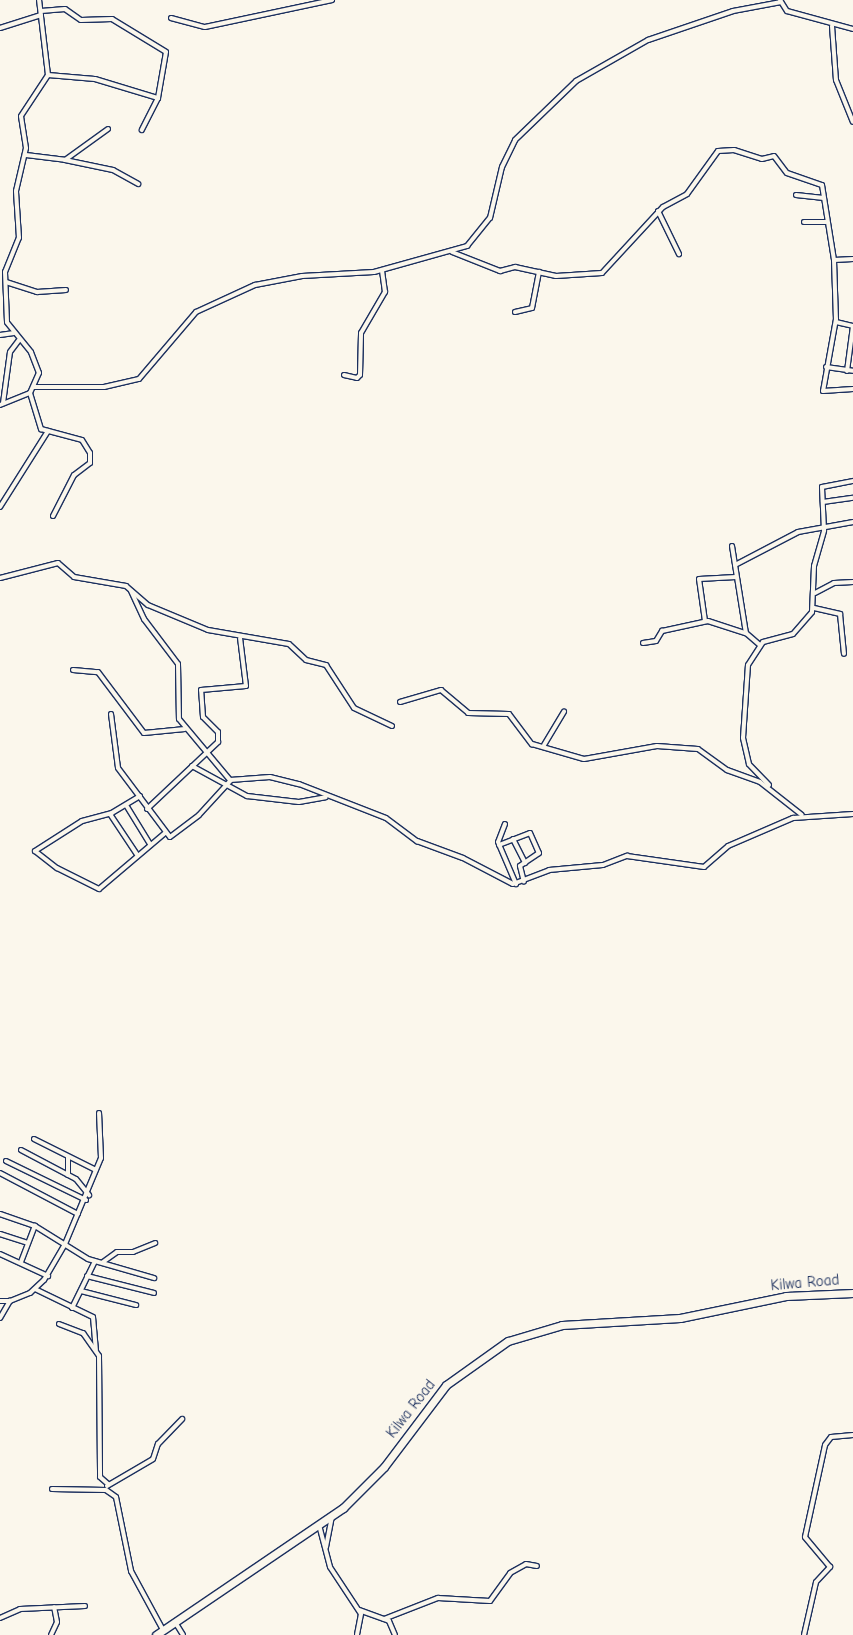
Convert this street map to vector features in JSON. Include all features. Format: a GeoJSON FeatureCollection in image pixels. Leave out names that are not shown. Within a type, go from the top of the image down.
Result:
{"type":"FeatureCollection","features":[{"type":"Feature","properties":{"kind":"highway","name":"Kilwa Road"},"geometry":{"type":"LineString","coordinates":[[156,1635],[332,1516],[364,1490],[446,1385],[508,1341],[562,1325],[680,1318],[786,1296],[853,1292]]}},
{"type":"Feature","properties":{"kind":"street"},"geometry":{"type":"LineString","coordinates":[[1,404],[30,393],[34,387],[39,368],[7,322],[6,264],[19,238],[16,191],[26,155],[21,116],[48,75],[39,0]]}},
{"type":"Feature","properties":{"kind":"street"},"geometry":{"type":"LineString","coordinates":[[171,18],[205,27],[332,0]]}},
{"type":"Feature","properties":{"kind":"street"},"geometry":{"type":"LineString","coordinates":[[34,387],[97,387],[132,381],[158,362],[191,317],[225,297],[287,278],[347,277],[382,270],[467,246],[480,236],[498,200],[502,167],[515,140],[576,81],[648,40],[733,11],[781,1],[786,11],[832,26],[853,29]]}},
{"type":"Feature","properties":{"kind":"street"},"geometry":{"type":"LineString","coordinates":[[0,28],[41,13],[64,9],[81,20],[112,19],[166,52],[158,98],[142,130]]}},
{"type":"Feature","properties":{"kind":"street"},"geometry":{"type":"LineString","coordinates":[[832,26],[836,80],[853,122]]}},
{"type":"Feature","properties":{"kind":"street"},"geometry":{"type":"LineString","coordinates":[[48,75],[95,79],[158,98]]}},
{"type":"Feature","properties":{"kind":"street"},"geometry":{"type":"LineString","coordinates":[[65,160],[108,129]]}},
{"type":"Feature","properties":{"kind":"street"},"geometry":{"type":"LineString","coordinates":[[449,251],[500,271],[515,267],[580,277],[606,271],[658,211],[687,194],[715,154],[726,149],[762,159],[774,156],[787,174],[820,183],[834,260],[836,322],[826,367],[824,392],[853,389]]}},
{"type":"Feature","properties":{"kind":"street"},"geometry":{"type":"LineString","coordinates":[[26,155],[65,160],[113,170],[138,184]]}},
{"type":"Feature","properties":{"kind":"street"},"geometry":{"type":"LineString","coordinates":[[796,194],[824,198]]}},
{"type":"Feature","properties":{"kind":"street"},"geometry":{"type":"LineString","coordinates":[[658,211],[679,254]]}},
{"type":"Feature","properties":{"kind":"street"},"geometry":{"type":"LineString","coordinates":[[804,222],[826,222]]}},
{"type":"Feature","properties":{"kind":"street"},"geometry":{"type":"LineString","coordinates":[[834,260],[853,259]]}},
{"type":"Feature","properties":{"kind":"street"},"geometry":{"type":"LineString","coordinates":[[344,375],[357,378],[360,375],[361,333],[385,292],[382,270]]}},
{"type":"Feature","properties":{"kind":"street"},"geometry":{"type":"LineString","coordinates":[[515,312],[532,308],[539,272]]}},
{"type":"Feature","properties":{"kind":"street"},"geometry":{"type":"LineString","coordinates":[[0,276],[37,292],[66,290]]}},
{"type":"Feature","properties":{"kind":"street"},"geometry":{"type":"LineString","coordinates":[[836,322],[853,326],[847,372]]}},
{"type":"Feature","properties":{"kind":"street"},"geometry":{"type":"LineString","coordinates":[[0,335],[14,333]]}},
{"type":"Feature","properties":{"kind":"street"},"geometry":{"type":"LineString","coordinates":[[1,404],[10,352],[19,340]]}},
{"type":"Feature","properties":{"kind":"street"},"geometry":{"type":"LineString","coordinates":[[826,367],[847,372],[853,371]]}},
{"type":"Feature","properties":{"kind":"street"},"geometry":{"type":"LineString","coordinates":[[30,393],[36,422],[48,431],[86,443],[91,460],[69,482],[53,516]]}},
{"type":"Feature","properties":{"kind":"street"},"geometry":{"type":"LineString","coordinates":[[0,507],[48,431]]}},
{"type":"Feature","properties":{"kind":"street"},"geometry":{"type":"LineString","coordinates":[[802,815],[771,789],[749,764],[743,734],[747,670],[760,645],[793,634],[814,608],[813,571],[824,524],[822,486],[853,481]]}},
{"type":"Feature","properties":{"kind":"street"},"geometry":{"type":"LineString","coordinates":[[823,502],[853,498]]}},
{"type":"Feature","properties":{"kind":"street"},"geometry":{"type":"LineString","coordinates":[[735,565],[798,532],[824,524],[853,522]]}},
{"type":"Feature","properties":{"kind":"street"},"geometry":{"type":"LineString","coordinates":[[732,546],[746,632]]}},
{"type":"Feature","properties":{"kind":"street"},"geometry":{"type":"LineString","coordinates":[[0,578],[58,563],[88,583],[119,584],[156,609],[240,638],[282,642],[306,660],[325,665],[350,705],[392,726]]}},
{"type":"Feature","properties":{"kind":"street"},"geometry":{"type":"LineString","coordinates":[[705,621],[698,578],[736,577]]}},
{"type":"Feature","properties":{"kind":"street"},"geometry":{"type":"LineString","coordinates":[[815,592],[834,583],[853,582]]}},
{"type":"Feature","properties":{"kind":"street"},"geometry":{"type":"LineString","coordinates":[[131,591],[144,619],[178,664],[178,716],[185,729],[231,780],[274,778],[386,818],[417,841],[516,884],[547,870],[603,865],[627,856],[704,867],[731,844],[802,815],[853,814]]}},
{"type":"Feature","properties":{"kind":"street"},"geometry":{"type":"LineString","coordinates":[[814,608],[840,614],[844,654]]}},
{"type":"Feature","properties":{"kind":"street"},"geometry":{"type":"LineString","coordinates":[[643,642],[656,641],[662,630],[705,621],[746,632],[760,645]]}},
{"type":"Feature","properties":{"kind":"street"},"geometry":{"type":"LineString","coordinates":[[147,809],[220,737],[203,718],[201,689],[246,687],[240,638]]}},
{"type":"Feature","properties":{"kind":"street"},"geometry":{"type":"LineString","coordinates":[[73,670],[98,672],[144,733],[185,729]]}},
{"type":"Feature","properties":{"kind":"street"},"geometry":{"type":"LineString","coordinates":[[400,702],[441,690],[468,713],[509,714],[530,743],[544,745],[587,759],[657,746],[698,749],[727,770],[771,789]]}},
{"type":"Feature","properties":{"kind":"street"},"geometry":{"type":"LineString","coordinates":[[544,745],[564,712]]}},
{"type":"Feature","properties":{"kind":"street"},"geometry":{"type":"LineString","coordinates":[[111,714],[117,767],[140,796],[164,833],[172,836],[226,788],[231,780]]}},
{"type":"Feature","properties":{"kind":"street"},"geometry":{"type":"LineString","coordinates":[[192,766],[226,788],[270,800],[314,802],[326,797]]}},
{"type":"Feature","properties":{"kind":"street"},"geometry":{"type":"LineString","coordinates":[[140,796],[110,814],[82,821],[35,851],[57,868],[97,889],[113,881],[150,844],[164,833]]}},
{"type":"Feature","properties":{"kind":"street"},"geometry":{"type":"LineString","coordinates":[[126,805],[150,844]]}},
{"type":"Feature","properties":{"kind":"street"},"geometry":{"type":"LineString","coordinates":[[110,814],[138,856]]}},
{"type":"Feature","properties":{"kind":"street"},"geometry":{"type":"LineString","coordinates":[[505,824],[498,838],[499,845],[516,884]]}},
{"type":"Feature","properties":{"kind":"street"},"geometry":{"type":"LineString","coordinates":[[499,845],[527,832],[532,837],[539,853],[520,868],[524,882]]}},
{"type":"Feature","properties":{"kind":"street"},"geometry":{"type":"LineString","coordinates":[[513,839],[524,863]]}},
{"type":"Feature","properties":{"kind":"street"},"geometry":{"type":"LineString","coordinates":[[0,1301],[10,1300],[35,1289],[48,1276],[66,1244],[78,1214],[89,1195],[102,1153],[99,1112]]}},
{"type":"Feature","properties":{"kind":"street"},"geometry":{"type":"LineString","coordinates":[[34,1139],[96,1170]]}},
{"type":"Feature","properties":{"kind":"street"},"geometry":{"type":"LineString","coordinates":[[21,1150],[68,1175],[89,1195]]}},
{"type":"Feature","properties":{"kind":"street"},"geometry":{"type":"LineString","coordinates":[[68,1157],[68,1175]]}},
{"type":"Feature","properties":{"kind":"street"},"geometry":{"type":"LineString","coordinates":[[6,1161],[86,1200]]}},
{"type":"Feature","properties":{"kind":"street"},"geometry":{"type":"LineString","coordinates":[[0,1173],[78,1214]]}},
{"type":"Feature","properties":{"kind":"street"},"geometry":{"type":"LineString","coordinates":[[0,1214],[35,1226],[95,1261],[154,1278]]}},
{"type":"Feature","properties":{"kind":"street"},"geometry":{"type":"LineString","coordinates":[[21,1262],[35,1226]]}},
{"type":"Feature","properties":{"kind":"street"},"geometry":{"type":"LineString","coordinates":[[0,1234],[28,1243]]}},
{"type":"Feature","properties":{"kind":"street"},"geometry":{"type":"LineString","coordinates":[[101,1263],[117,1252],[133,1252],[155,1242]]}},
{"type":"Feature","properties":{"kind":"street"},"geometry":{"type":"LineString","coordinates":[[0,1254],[48,1276]]}},
{"type":"Feature","properties":{"kind":"street"},"geometry":{"type":"LineString","coordinates":[[72,1308],[95,1261]]}},
{"type":"Feature","properties":{"kind":"street"},"geometry":{"type":"LineString","coordinates":[[87,1276],[154,1293]]}},
{"type":"Feature","properties":{"kind":"street"},"geometry":{"type":"LineString","coordinates":[[35,1289],[93,1317],[96,1350],[102,1374],[98,1418],[100,1477],[108,1484]]}},
{"type":"Feature","properties":{"kind":"street"},"geometry":{"type":"LineString","coordinates":[[81,1291],[136,1305]]}},
{"type":"Feature","properties":{"kind":"street"},"geometry":{"type":"LineString","coordinates":[[0,1318],[10,1300]]}},
{"type":"Feature","properties":{"kind":"street"},"geometry":{"type":"LineString","coordinates":[[59,1324],[83,1333],[96,1350]]}},
{"type":"Feature","properties":{"kind":"street"},"geometry":{"type":"LineString","coordinates":[[106,1490],[108,1484],[154,1459],[158,1444],[182,1419]]}},
{"type":"Feature","properties":{"kind":"street"},"geometry":{"type":"LineString","coordinates":[[804,1635],[816,1582],[830,1568],[805,1537],[825,1445],[831,1437],[853,1435]]}},
{"type":"Feature","properties":{"kind":"street"},"geometry":{"type":"LineString","coordinates":[[52,1489],[106,1490],[118,1501],[116,1514],[130,1566],[163,1630]]}},
{"type":"Feature","properties":{"kind":"street"},"geometry":{"type":"LineString","coordinates":[[326,1547],[332,1516]]}},
{"type":"Feature","properties":{"kind":"street"},"geometry":{"type":"LineString","coordinates":[[319,1525],[330,1567],[347,1587],[361,1615],[357,1635]]}},
{"type":"Feature","properties":{"kind":"street"},"geometry":{"type":"LineString","coordinates":[[384,1619],[438,1598],[490,1601],[510,1573],[526,1564],[537,1566]]}},
{"type":"Feature","properties":{"kind":"street"},"geometry":{"type":"LineString","coordinates":[[0,1618],[20,1609],[85,1606]]}},
{"type":"Feature","properties":{"kind":"street"},"geometry":{"type":"LineString","coordinates":[[51,1635],[57,1622],[54,1608]]}},
{"type":"Feature","properties":{"kind":"street"},"geometry":{"type":"LineString","coordinates":[[357,1609],[384,1619],[395,1635]]}},
{"type":"Feature","properties":{"kind":"street"},"geometry":{"type":"LineString","coordinates":[[175,1622],[183,1635]]}}]}
